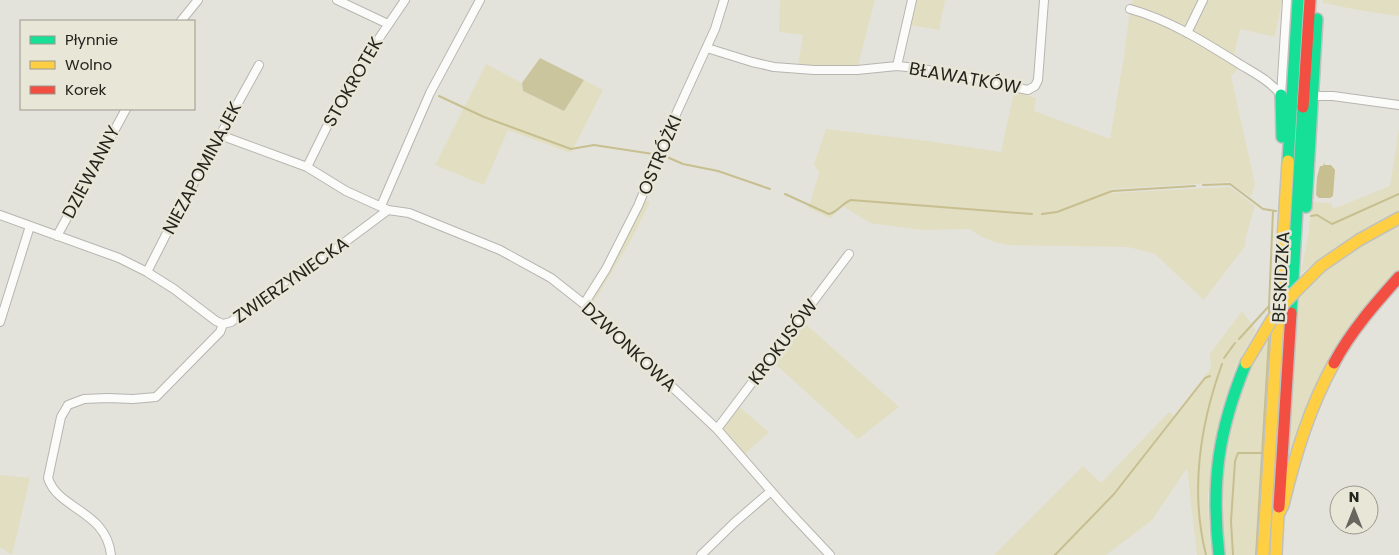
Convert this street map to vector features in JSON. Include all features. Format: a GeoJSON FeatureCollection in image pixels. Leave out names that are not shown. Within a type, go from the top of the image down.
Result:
{"type":"FeatureCollection","features":[{"type":"Feature","properties":{"kind":"main road","name":"BESKIDZKA"},"geometry":{"type":"LineString","coordinates":[[1264,555],[1298,0]]}},
{"type":"Feature","properties":{"kind":"main road","name":"BESKIDZKA"},"geometry":{"type":"LineString","coordinates":[[1276,555],[1310,0]]}},
{"type":"Feature","properties":{"kind":"main road"},"geometry":{"type":"LineString","coordinates":[[1293,275],[1303,244],[1314,96],[1318,20],[1317,0]]}},
{"type":"Feature","properties":{"kind":"main road"},"geometry":{"type":"LineString","coordinates":[[1281,94],[1280,223],[1282,259]]}},
{"type":"Feature","properties":{"kind":"main road"},"geometry":{"type":"LineString","coordinates":[[1220,555],[1215,523],[1214,493],[1219,444],[1226,414],[1246,363],[1271,321],[1286,301],[1321,266],[1372,230],[1399,218]]}},
{"type":"Feature","properties":{"kind":"main road"},"geometry":{"type":"LineString","coordinates":[[1278,515],[1308,416],[1322,381],[1345,342],[1374,304],[1399,277]]}},
{"type":"Feature","properties":{"kind":"street"},"geometry":{"type":"LineString","coordinates":[[182,20],[198,0]]}},
{"type":"Feature","properties":{"kind":"street"},"geometry":{"type":"LineString","coordinates":[[337,0],[388,24]]}},
{"type":"Feature","properties":{"kind":"street","name":"STOKROTEK"},"geometry":{"type":"LineString","coordinates":[[307,167],[348,84],[405,0]]}},
{"type":"Feature","properties":{"kind":"street"},"geometry":{"type":"LineString","coordinates":[[384,208],[430,92],[480,0]]}},
{"type":"Feature","properties":{"kind":"street","name":"OSTRÓŻKI"},"geometry":{"type":"LineString","coordinates":[[584,304],[630,225],[677,112],[715,29],[724,0]]}},
{"type":"Feature","properties":{"kind":"street","name":"BŁAWATKÓW"},"geometry":{"type":"LineString","coordinates":[[896,66],[912,0]]}},
{"type":"Feature","properties":{"kind":"street","name":"BŁAWATKÓW"},"geometry":{"type":"LineString","coordinates":[[707,48],[752,62],[774,66],[814,70],[857,70],[896,66],[917,68],[962,76],[1024,91],[1032,89],[1038,80],[1044,0]]}},
{"type":"Feature","properties":{"kind":"street"},"geometry":{"type":"LineString","coordinates":[[1187,33],[1203,0]]}},
{"type":"Feature","properties":{"kind":"street"},"geometry":{"type":"LineString","coordinates":[[1281,94],[1287,0]]}},
{"type":"Feature","properties":{"kind":"street"},"geometry":{"type":"LineString","coordinates":[[1130,9],[1156,18],[1187,33],[1264,78],[1281,94]]}},
{"type":"Feature","properties":{"kind":"street","name":"NIEZAPOMINAJEK"},"geometry":{"type":"LineString","coordinates":[[147,272],[176,215],[259,65]]}},
{"type":"Feature","properties":{"kind":"street"},"geometry":{"type":"LineString","coordinates":[[1264,78],[1271,79],[1277,77],[1284,68]]}},
{"type":"Feature","properties":{"kind":"street"},"geometry":{"type":"LineString","coordinates":[[1314,96],[1333,96],[1399,105]]}},
{"type":"Feature","properties":{"kind":"street","name":"DZIEWANNY"},"geometry":{"type":"LineString","coordinates":[[57,236],[125,110]]}},
{"type":"Feature","properties":{"kind":"street","name":"DZWONKOWA"},"geometry":{"type":"LineString","coordinates":[[220,135],[307,167],[346,190],[384,208],[409,213],[500,250],[551,278],[584,304],[717,429],[830,555]]}},
{"type":"Feature","properties":{"kind":"street","name":"ZWIERZYNIECKA"},"geometry":{"type":"LineString","coordinates":[[0,215],[119,258],[147,272],[174,289],[216,322],[223,324],[235,320],[274,288],[325,257],[384,208]]}},
{"type":"Feature","properties":{"kind":"street"},"geometry":{"type":"LineString","coordinates":[[0,322],[30,226]]}},
{"type":"Feature","properties":{"kind":"street","name":"KROKUSÓW"},"geometry":{"type":"LineString","coordinates":[[717,429],[849,254]]}},
{"type":"Feature","properties":{"kind":"street"},"geometry":{"type":"LineString","coordinates":[[111,555],[106,538],[98,524],[56,492],[50,484],[48,478],[61,417],[68,404],[84,399],[156,397],[220,332],[223,324]]}},
{"type":"Feature","properties":{"kind":"street"},"geometry":{"type":"LineString","coordinates":[[702,555],[734,523],[771,491]]}},
{"type":"Feature","properties":{"kind":"shaded area"},"geometry":{"type":"Polygon","coordinates":[[[780,0],[875,0],[858,65],[798,66],[803,35],[779,32],[780,0]]]}},
{"type":"Feature","properties":{"kind":"shaded area"},"geometry":{"type":"Polygon","coordinates":[[[915,0],[945,0],[939,30],[909,25],[915,0]]]}},
{"type":"Feature","properties":{"kind":"shaded area"},"geometry":{"type":"Polygon","coordinates":[[[1133,0],[1201,0],[1186,31],[1130,8],[1133,0]]]}},
{"type":"Feature","properties":{"kind":"shaded area"},"geometry":{"type":"Polygon","coordinates":[[[1206,0],[1282,0],[1275,37],[1240,29],[1234,56],[1192,30],[1206,0]]]}},
{"type":"Feature","properties":{"kind":"shaded area"},"geometry":{"type":"Polygon","coordinates":[[[1323,0],[1399,0],[1399,16],[1323,3],[1323,0]]]}},
{"type":"Feature","properties":{"kind":"shaded area"},"geometry":{"type":"Polygon","coordinates":[[[1130,10],[1165,23],[1241,66],[1231,76],[1255,184],[1251,197],[1229,182],[1109,189],[1112,193],[1230,187],[1255,206],[1245,246],[1204,300],[1155,254],[1128,247],[1008,245],[994,242],[970,229],[922,230],[870,223],[843,206],[830,218],[807,207],[819,173],[814,164],[826,129],[1001,152],[1014,92],[1036,98],[1034,111],[1110,139],[1130,10]]]}},
{"type":"Feature","properties":{"kind":"shaded area"},"geometry":{"type":"Polygon","coordinates":[[[540,58],[584,80],[564,111],[523,91],[522,83],[540,58]]]}},
{"type":"Feature","properties":{"kind":"shaded area"},"geometry":{"type":"Polygon","coordinates":[[[486,64],[522,83],[523,91],[564,111],[584,80],[603,90],[571,153],[508,130],[484,185],[435,165],[486,64]]]}},
{"type":"Feature","properties":{"kind":"shaded area"},"geometry":{"type":"Polygon","coordinates":[[[1399,129],[1399,211],[1348,239],[1301,273],[1312,202],[1331,203],[1333,209],[1390,186],[1399,129]]]}},
{"type":"Feature","properties":{"kind":"shaded area"},"geometry":{"type":"Polygon","coordinates":[[[1324,163],[1325,165],[1331,165],[1335,170],[1333,196],[1330,198],[1319,198],[1316,195],[1317,177],[1320,166],[1323,166],[1324,163]]]}},
{"type":"Feature","properties":{"kind":"shaded area"},"geometry":{"type":"Polygon","coordinates":[[[645,200],[650,202],[632,238],[594,302],[592,302],[594,293],[628,235],[645,200]]]}},
{"type":"Feature","properties":{"kind":"shaded area"},"geometry":{"type":"Polygon","coordinates":[[[1399,224],[1399,273],[1378,293],[1292,450],[1289,450],[1299,298],[1346,252],[1399,224]]]}},
{"type":"Feature","properties":{"kind":"shaded area"},"geometry":{"type":"Polygon","coordinates":[[[1242,311],[1256,330],[1236,366],[1221,411],[1208,495],[1209,533],[1212,555],[1197,555],[1187,468],[1152,520],[1106,555],[994,555],[1083,466],[1101,483],[1169,412],[1174,416],[1211,368],[1210,354],[1242,311]]]}},
{"type":"Feature","properties":{"kind":"shaded area"},"geometry":{"type":"Polygon","coordinates":[[[801,320],[899,407],[858,439],[773,362],[801,320]]]}},
{"type":"Feature","properties":{"kind":"shaded area"},"geometry":{"type":"Polygon","coordinates":[[[1271,331],[1257,555],[1224,555],[1220,482],[1228,428],[1245,379],[1271,331]]]}},
{"type":"Feature","properties":{"kind":"shaded area"},"geometry":{"type":"Polygon","coordinates":[[[738,406],[769,432],[745,454],[722,428],[738,406]]]}},
{"type":"Feature","properties":{"kind":"shaded area"},"geometry":{"type":"Polygon","coordinates":[[[0,475],[30,478],[12,555],[0,547],[0,475]]]}},
{"type":"Feature","properties":{"kind":"waterway"},"geometry":{"type":"LineString","coordinates":[[439,96],[484,117],[571,149],[594,145],[653,154]]}},
{"type":"Feature","properties":{"kind":"waterway"},"geometry":{"type":"LineString","coordinates":[[667,157],[683,164],[718,171],[770,189]]}},
{"type":"Feature","properties":{"kind":"waterway"},"geometry":{"type":"LineString","coordinates":[[1203,185],[1230,184],[1263,209],[1276,211]]}},
{"type":"Feature","properties":{"kind":"waterway"},"geometry":{"type":"LineString","coordinates":[[1042,214],[1057,212],[1112,191],[1195,186]]}},
{"type":"Feature","properties":{"kind":"waterway"},"geometry":{"type":"LineString","coordinates":[[785,194],[829,214],[851,200],[1032,214]]}},
{"type":"Feature","properties":{"kind":"waterway"},"geometry":{"type":"LineString","coordinates":[[1311,216],[1317,215],[1332,224],[1399,194]]}},
{"type":"Feature","properties":{"kind":"waterway"},"geometry":{"type":"LineString","coordinates":[[1239,339],[1269,306],[1273,211]]}},
{"type":"Feature","properties":{"kind":"waterway"},"geometry":{"type":"LineString","coordinates":[[1269,306],[1269,313]]}},
{"type":"Feature","properties":{"kind":"waterway"},"geometry":{"type":"LineString","coordinates":[[1256,555],[1269,338]]}},
{"type":"Feature","properties":{"kind":"waterway"},"geometry":{"type":"LineString","coordinates":[[1224,358],[1235,343]]}},
{"type":"Feature","properties":{"kind":"waterway"},"geometry":{"type":"LineString","coordinates":[[1206,555],[1199,507],[1200,458],[1208,411],[1222,364]]}},
{"type":"Feature","properties":{"kind":"waterway"},"geometry":{"type":"LineString","coordinates":[[1055,555],[1114,494],[1205,378],[1210,376]]}},
{"type":"Feature","properties":{"kind":"waterway"},"geometry":{"type":"LineString","coordinates":[[1233,555],[1231,521],[1235,461],[1238,453],[1262,453]]}},
{"type":"Feature","properties":{"kind":"traffic: fast"},"geometry":{"type":"LineString","coordinates":[[1288,161],[1298,0]]}},
{"type":"Feature","properties":{"kind":"traffic: fast"},"geometry":{"type":"LineString","coordinates":[[1306,207],[1317,19]]}},
{"type":"Feature","properties":{"kind":"traffic: fast"},"geometry":{"type":"LineString","coordinates":[[1281,95],[1282,137]]}},
{"type":"Feature","properties":{"kind":"traffic: fast"},"geometry":{"type":"LineString","coordinates":[[1291,313],[1303,107]]}},
{"type":"Feature","properties":{"kind":"traffic: fast"},"geometry":{"type":"LineString","coordinates":[[1219,555],[1216,504],[1219,457],[1229,411],[1246,363]]}},
{"type":"Feature","properties":{"kind":"traffic: slow"},"geometry":{"type":"LineString","coordinates":[[1263,555],[1288,161]]}},
{"type":"Feature","properties":{"kind":"traffic: slow"},"geometry":{"type":"LineString","coordinates":[[1321,266],[1359,240],[1399,218]]}},
{"type":"Feature","properties":{"kind":"traffic: slow"},"geometry":{"type":"LineString","coordinates":[[1246,363],[1271,321],[1286,301],[1321,266]]}},
{"type":"Feature","properties":{"kind":"traffic: slow"},"geometry":{"type":"LineString","coordinates":[[1276,555],[1278,515],[1283,505],[1310,415],[1334,363]]}},
{"type":"Feature","properties":{"kind":"traffic: jam"},"geometry":{"type":"LineString","coordinates":[[1303,107],[1310,0]]}},
{"type":"Feature","properties":{"kind":"traffic: jam"},"geometry":{"type":"LineString","coordinates":[[1334,363],[1356,329],[1399,277]]}},
{"type":"Feature","properties":{"kind":"traffic: jam"},"geometry":{"type":"LineString","coordinates":[[1279,507],[1291,313]]}}]}
